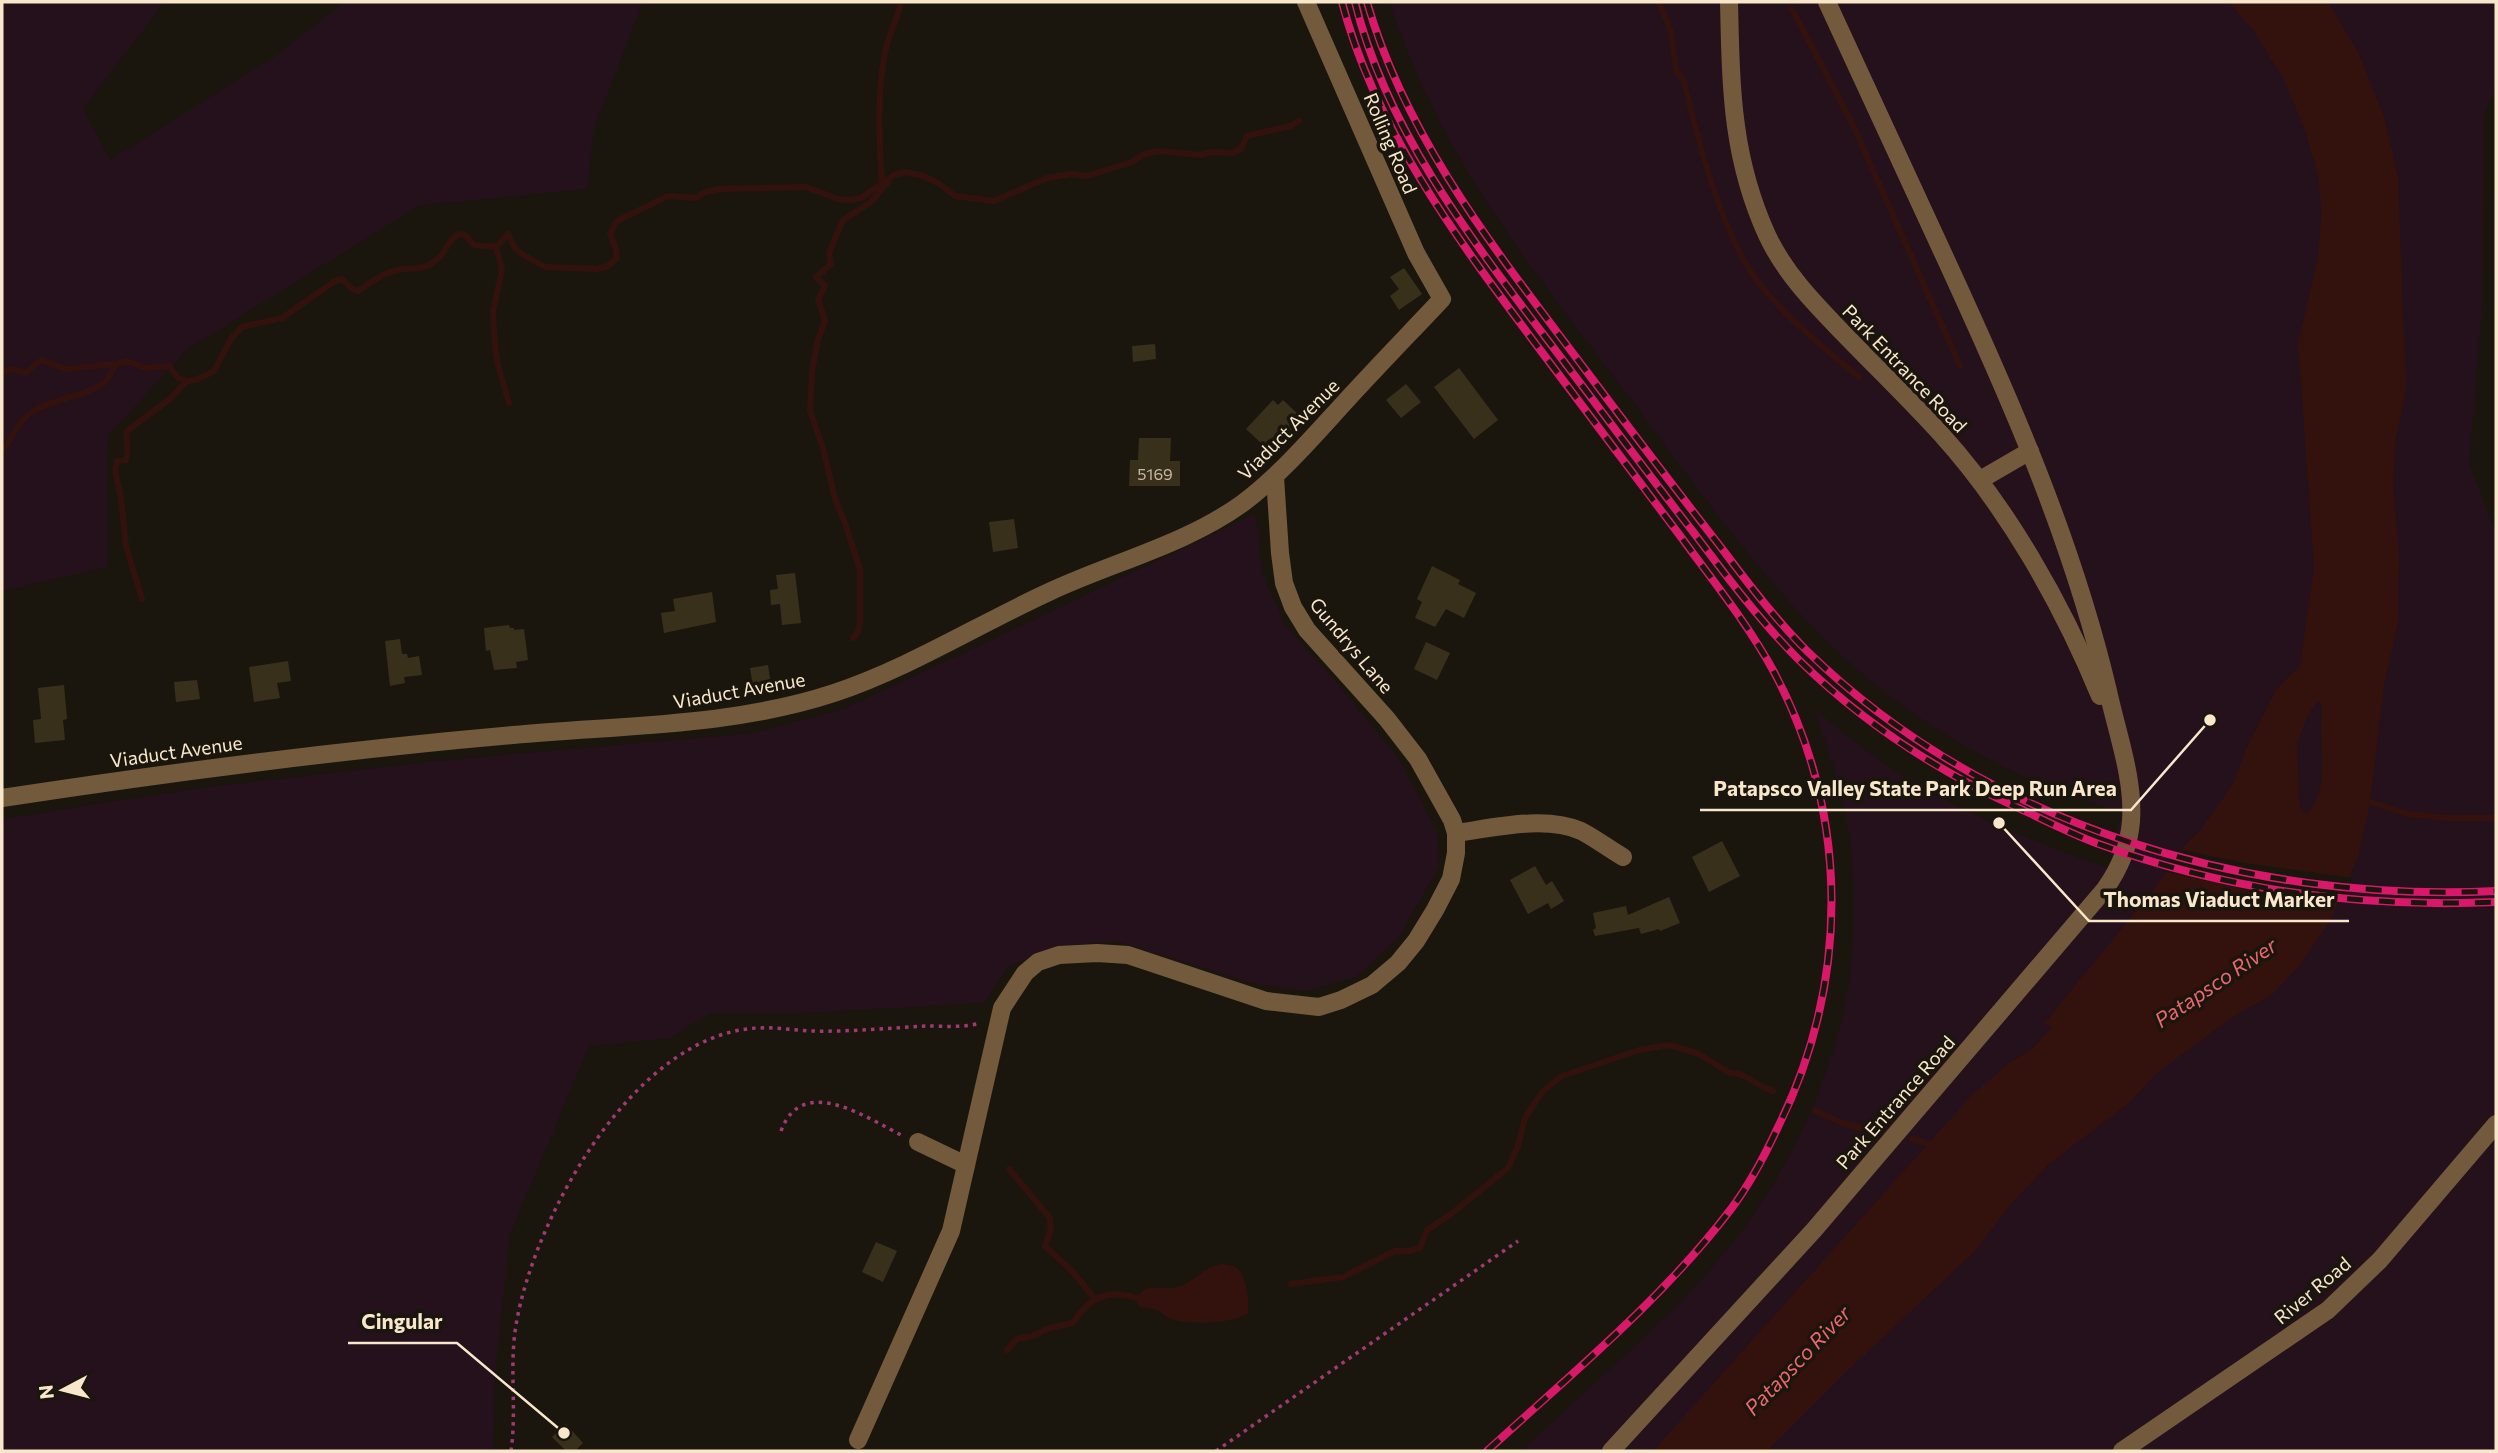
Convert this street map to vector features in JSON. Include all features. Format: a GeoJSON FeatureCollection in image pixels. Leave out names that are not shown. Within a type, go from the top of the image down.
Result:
{"type":"FeatureCollection","features":[{"type":"Feature","properties":{"kind":"street","name":"Rolling Road"},"geometry":{"type":"LineString","coordinates":[[1306,2],[1416,253],[1442,299]]}},
{"type":"Feature","properties":{"kind":"street","name":"Park Entrance Road"},"geometry":{"type":"LineString","coordinates":[[1729,2],[1731,92],[1738,150],[1751,196],[1768,238],[1802,290],[1941,435],[1980,480],[2053,595],[2089,669],[2120,744]]}},
{"type":"Feature","properties":{"kind":"street","name":"Park Entrance Road"},"geometry":{"type":"LineString","coordinates":[[1611,1451],[1814,1230],[2105,889],[2119,869],[2128,845],[2131,799],[2101,665],[2080,588],[2030,451],[1995,366],[1827,2]]}},
{"type":"Feature","properties":{"kind":"street","name":"Viaduct Avenue"},"geometry":{"type":"LineString","coordinates":[[2,798],[272,759],[514,734],[719,718],[778,708],[832,694],[890,672],[1051,590],[1209,524],[1241,504],[1275,477],[1442,299]]}},
{"type":"Feature","properties":{"kind":"street"},"geometry":{"type":"LineString","coordinates":[[1980,480],[2030,451]]}},
{"type":"Feature","properties":{"kind":"street","name":"Gundrys Lane"},"geometry":{"type":"LineString","coordinates":[[1275,477],[1284,583],[1293,607],[1307,630],[1387,719],[1418,759],[1454,827]]}},
{"type":"Feature","properties":{"kind":"street"},"geometry":{"type":"LineString","coordinates":[[858,1440],[951,1231],[1002,1008],[1025,973],[1038,961],[1059,955],[1128,955],[1266,1001],[1318,1007],[1341,1000],[1372,985],[1398,963],[1416,941],[1451,879],[1456,853],[1454,827],[1531,823],[1559,825],[1580,830],[1623,857]]}},
{"type":"Feature","properties":{"kind":"street","name":"River Road"},"geometry":{"type":"LineString","coordinates":[[2122,1451],[2328,1310],[2380,1260],[2496,1124]]}},
{"type":"Feature","properties":{"kind":"street"},"geometry":{"type":"LineString","coordinates":[[918,1142],[966,1165]]}},
{"type":"Feature","properties":{"kind":"path"},"geometry":{"type":"LineString","coordinates":[[511,1451],[511,1388],[516,1325],[544,1232],[592,1146],[619,1111],[659,1071],[707,1039],[730,1030],[760,1027],[812,1031],[975,1024],[1002,1008]]}},
{"type":"Feature","properties":{"kind":"path"},"geometry":{"type":"LineString","coordinates":[[781,1131],[789,1115],[798,1106],[811,1101],[841,1106],[918,1142]]}},
{"type":"Feature","properties":{"kind":"path"},"geometry":{"type":"LineString","coordinates":[[1216,1451],[1518,1241]]}},
{"type":"Feature","properties":{"kind":"shaded area"},"geometry":{"type":"Polygon","coordinates":[[[2,2],[165,2],[83,108],[110,160],[274,57],[344,2],[643,2],[594,128],[587,189],[420,205],[188,349],[108,435],[107,567],[2,591],[2,2]]]}},
{"type":"Feature","properties":{"kind":"shaded area"},"geometry":{"type":"Polygon","coordinates":[[[1389,2],[2496,2],[2496,87],[2484,114],[2482,309],[2469,462],[2496,534],[2496,1451],[1521,1451],[1650,1332],[1718,1261],[1744,1228],[1788,1159],[1822,1084],[1835,1045],[1849,986],[1854,886],[1845,811],[1814,708],[1883,763],[1932,793],[2006,829],[2108,868],[2122,812],[2030,779],[1943,733],[1882,690],[1847,661],[1783,595],[1753,560],[1541,281],[1494,212],[1432,107],[1389,2]]]}},
{"type":"Feature","properties":{"kind":"shaded area"},"geometry":{"type":"Polygon","coordinates":[[[1255,514],[1263,575],[1285,625],[1399,759],[1437,831],[1439,867],[1398,938],[1356,977],[1305,991],[1251,983],[1117,941],[1055,947],[1007,967],[984,1003],[803,1013],[710,1013],[671,1038],[589,1046],[510,1235],[495,1375],[493,1451],[2,1451],[2,819],[207,787],[437,761],[753,733],[843,709],[1255,514]]]}},
{"type":"Feature","properties":{"kind":"water","name":"Patapsco River"},"geometry":{"type":"Polygon","coordinates":[[[2229,2],[2328,2],[2359,54],[2384,116],[2398,177],[2406,388],[2396,439],[2393,483],[2399,552],[2398,623],[2384,685],[2370,803],[2358,857],[2329,923],[2298,967],[2273,994],[2231,1018],[2156,1074],[2130,1102],[2049,1164],[2012,1203],[1974,1252],[1843,1375],[1767,1451],[1653,1451],[1970,1097],[2009,1063],[2032,1049],[2052,1027],[2044,1024],[2154,889],[2186,844],[2200,831],[2234,782],[2248,745],[2276,690],[2300,666],[2314,567],[2298,344],[2317,263],[2322,212],[2318,176],[2306,133],[2284,80],[2255,33],[2229,2]],[[2317,701],[2308,715],[2297,744],[2300,808],[2307,814],[2314,805],[2321,783],[2322,704],[2317,701]]]}},
{"type":"Feature","properties":{"kind":"water"},"geometry":{"type":"Polygon","coordinates":[[[1222,1264],[1236,1268],[1244,1278],[1248,1313],[1242,1317],[1211,1322],[1178,1321],[1157,1310],[1140,1307],[1137,1302],[1142,1291],[1178,1287],[1222,1264]]]}},
{"type":"Feature","properties":{"kind":"pier"},"geometry":{"type":"Polygon","coordinates":[[[2178,849],[2245,863],[2353,878],[2341,903],[2265,894],[2162,871],[2178,849]]]}},
{"type":"Feature","properties":{"kind":"building"},"geometry":{"type":"Polygon","coordinates":[[[1404,268],[1422,294],[1399,310],[1390,296],[1399,289],[1390,277],[1404,268]]]}},
{"type":"Feature","properties":{"kind":"building"},"geometry":{"type":"Polygon","coordinates":[[[1155,344],[1156,359],[1133,362],[1132,346],[1155,344]]]}},
{"type":"Feature","properties":{"kind":"building"},"geometry":{"type":"Polygon","coordinates":[[[1459,368],[1498,420],[1474,439],[1434,387],[1459,368]]]}},
{"type":"Feature","properties":{"kind":"building"},"geometry":{"type":"Polygon","coordinates":[[[1406,384],[1421,402],[1401,418],[1386,400],[1406,384]]]}},
{"type":"Feature","properties":{"kind":"building"},"geometry":{"type":"Polygon","coordinates":[[[1273,400],[1278,405],[1283,400],[1304,420],[1299,426],[1301,427],[1280,449],[1269,439],[1263,445],[1246,429],[1273,400]]]}},
{"type":"Feature","properties":{"kind":"building"},"geometry":{"type":"Polygon","coordinates":[[[1139,438],[1171,438],[1170,461],[1180,461],[1180,486],[1129,486],[1130,460],[1138,460],[1139,438]]]}},
{"type":"Feature","properties":{"kind":"building"},"geometry":{"type":"Polygon","coordinates":[[[1014,519],[1018,548],[993,552],[989,522],[1014,519]]]}},
{"type":"Feature","properties":{"kind":"building"},"geometry":{"type":"Polygon","coordinates":[[[1432,566],[1460,580],[1458,584],[1476,593],[1464,618],[1446,609],[1435,627],[1415,618],[1422,602],[1417,599],[1432,566]]]}},
{"type":"Feature","properties":{"kind":"building"},"geometry":{"type":"Polygon","coordinates":[[[795,573],[801,623],[782,625],[780,604],[771,605],[770,590],[778,589],[776,575],[795,573]]]}},
{"type":"Feature","properties":{"kind":"building"},"geometry":{"type":"Polygon","coordinates":[[[712,592],[716,622],[664,633],[661,613],[675,611],[673,599],[712,592]]]}},
{"type":"Feature","properties":{"kind":"building"},"geometry":{"type":"Polygon","coordinates":[[[509,625],[514,630],[524,629],[528,660],[516,662],[517,668],[494,670],[490,650],[486,651],[484,628],[509,625]]]}},
{"type":"Feature","properties":{"kind":"building"},"geometry":{"type":"Polygon","coordinates":[[[400,639],[402,654],[407,654],[408,658],[419,656],[422,675],[404,677],[405,683],[390,686],[385,641],[400,639]]]}},
{"type":"Feature","properties":{"kind":"building"},"geometry":{"type":"Polygon","coordinates":[[[1426,642],[1450,653],[1437,680],[1414,669],[1426,642]]]}},
{"type":"Feature","properties":{"kind":"building"},"geometry":{"type":"Polygon","coordinates":[[[288,661],[291,681],[277,683],[280,698],[254,702],[249,667],[288,661]]]}},
{"type":"Feature","properties":{"kind":"building"},"geometry":{"type":"Polygon","coordinates":[[[768,665],[771,685],[753,687],[750,668],[768,665]]]}},
{"type":"Feature","properties":{"kind":"building"},"geometry":{"type":"Polygon","coordinates":[[[197,680],[200,699],[176,702],[174,682],[197,680]]]}},
{"type":"Feature","properties":{"kind":"building"},"geometry":{"type":"Polygon","coordinates":[[[64,685],[67,719],[63,720],[65,740],[35,743],[33,720],[41,719],[38,688],[64,685]]]}},
{"type":"Feature","properties":{"kind":"building"},"geometry":{"type":"Polygon","coordinates":[[[1722,841],[1740,876],[1709,892],[1692,857],[1722,841]]]}},
{"type":"Feature","properties":{"kind":"building"},"geometry":{"type":"Polygon","coordinates":[[[1535,866],[1546,885],[1552,881],[1564,901],[1551,909],[1548,903],[1528,914],[1510,880],[1535,866]]]}},
{"type":"Feature","properties":{"kind":"building"},"geometry":{"type":"Polygon","coordinates":[[[1669,897],[1680,923],[1660,931],[1659,929],[1641,934],[1639,928],[1595,936],[1593,913],[1626,906],[1628,915],[1669,897]]]}},
{"type":"Feature","properties":{"kind":"building"},"geometry":{"type":"Polygon","coordinates":[[[876,1242],[897,1251],[883,1282],[862,1272],[876,1242]]]}},
{"type":"Feature","properties":{"kind":"building"},"geometry":{"type":"Polygon","coordinates":[[[566,1424],[583,1443],[575,1451],[566,1451],[552,1437],[566,1424]]]}},
{"type":"Feature","properties":{"kind":"waterway"},"geometry":{"type":"LineString","coordinates":[[1659,2],[1671,32],[1676,70],[1684,82],[1708,172],[1743,259],[1780,307],[1859,377]]}},
{"type":"Feature","properties":{"kind":"waterway"},"geometry":{"type":"LineString","coordinates":[[882,183],[879,131],[881,78],[887,44],[900,7]]}},
{"type":"Feature","properties":{"kind":"waterway"},"geometry":{"type":"LineString","coordinates":[[1792,9],[1853,125],[1960,366]]}},
{"type":"Feature","properties":{"kind":"waterway"},"geometry":{"type":"LineString","coordinates":[[496,247],[508,234],[515,248],[545,267],[597,269],[608,266],[617,258],[610,234],[617,221],[668,196],[696,198],[705,192],[719,189],[806,187],[838,199],[849,200],[861,198],[894,175],[905,172],[921,175],[940,184],[955,196],[994,201],[1047,178],[1071,174],[1087,176],[1132,162],[1144,154],[1161,151],[1200,155],[1212,152],[1232,153],[1241,149],[1247,136],[1290,126],[1299,121]]}},
{"type":"Feature","properties":{"kind":"waterway"},"geometry":{"type":"LineString","coordinates":[[853,638],[858,632],[860,621],[860,570],[835,499],[823,448],[810,411],[812,371],[818,339],[825,321],[818,299],[825,286],[816,277],[831,264],[829,253],[843,220],[871,202],[888,182]]}},
{"type":"Feature","properties":{"kind":"waterway"},"geometry":{"type":"LineString","coordinates":[[2,372],[12,369],[26,373],[41,360],[66,369],[127,361],[145,368],[169,366],[178,378],[196,380],[214,371],[231,339],[242,327],[282,318],[335,281],[342,279],[358,291],[392,271],[425,267],[440,257],[451,240],[459,234],[465,235],[474,245],[496,247]]}},
{"type":"Feature","properties":{"kind":"waterway"},"geometry":{"type":"LineString","coordinates":[[496,247],[502,269],[493,312],[495,346],[509,403]]}},
{"type":"Feature","properties":{"kind":"waterway"},"geometry":{"type":"LineString","coordinates":[[2,451],[19,425],[32,412],[97,387],[108,379],[116,364]]}},
{"type":"Feature","properties":{"kind":"waterway"},"geometry":{"type":"LineString","coordinates":[[142,599],[126,546],[115,470],[117,461],[126,460],[127,431],[171,398],[187,381]]}},
{"type":"Feature","properties":{"kind":"waterway"},"geometry":{"type":"LineString","coordinates":[[2364,800],[2408,814],[2446,818],[2496,818]]}},
{"type":"Feature","properties":{"kind":"waterway"},"geometry":{"type":"LineString","coordinates":[[1291,1284],[1343,1277],[1395,1251],[1420,1248],[1427,1230],[1508,1168],[1518,1146],[1525,1118],[1543,1091],[1562,1076],[1639,1050],[1669,1045],[1697,1053],[1730,1073],[1741,1075],[1773,1091]]}},
{"type":"Feature","properties":{"kind":"waterway"},"geometry":{"type":"LineString","coordinates":[[1815,1111],[1858,1128],[1886,1131]]}},
{"type":"Feature","properties":{"kind":"waterway"},"geometry":{"type":"LineString","coordinates":[[1912,1139],[1934,1145]]}},
{"type":"Feature","properties":{"kind":"waterway"},"geometry":{"type":"LineString","coordinates":[[1009,1169],[1050,1218],[1051,1229],[1045,1246],[1073,1272],[1095,1299]]}},
{"type":"Feature","properties":{"kind":"waterway"},"geometry":{"type":"LineString","coordinates":[[1007,1350],[1017,1339],[1073,1323],[1092,1301],[1100,1297],[1117,1294],[1137,1298]]}},
{"type":"Feature","properties":{"kind":"railway"},"geometry":{"type":"LineString","coordinates":[[1342,2],[1376,97],[1399,142],[1452,229],[1718,586],[1764,654],[1799,727],[1817,783],[1828,841],[1831,899],[1828,957],[1818,1015],[1802,1072],[1757,1169],[1731,1209],[1676,1274],[1615,1335],[1487,1451]]}},
{"type":"Feature","properties":{"kind":"railway"},"geometry":{"type":"LineString","coordinates":[[1355,2],[1391,103],[1444,197],[1475,242],[1744,598],[1799,660],[1850,706],[1905,746],[1963,781],[2078,836],[2144,859],[2243,884],[2293,892],[2395,902],[2496,902]]}},
{"type":"Feature","properties":{"kind":"railway"},"geometry":{"type":"LineString","coordinates":[[1367,2],[1384,53],[1406,103],[1432,150],[1490,241],[1763,602],[1807,651],[1878,712],[1956,764],[2039,807],[2126,841],[2217,866],[2309,883],[2403,891],[2496,891]]}},
{"type":"Feature","properties":{"kind":"place","name":"Patapsco Valley State Park Deep Run Area"},"geometry":{"type":"Point","coordinates":[2210,720]}},
{"type":"Feature","properties":{"kind":"place","name":"Thomas Viaduct Marker"},"geometry":{"type":"Point","coordinates":[1999,823]}},
{"type":"Feature","properties":{"kind":"place","name":"Cingular"},"geometry":{"type":"Point","coordinates":[564,1433]}}]}
